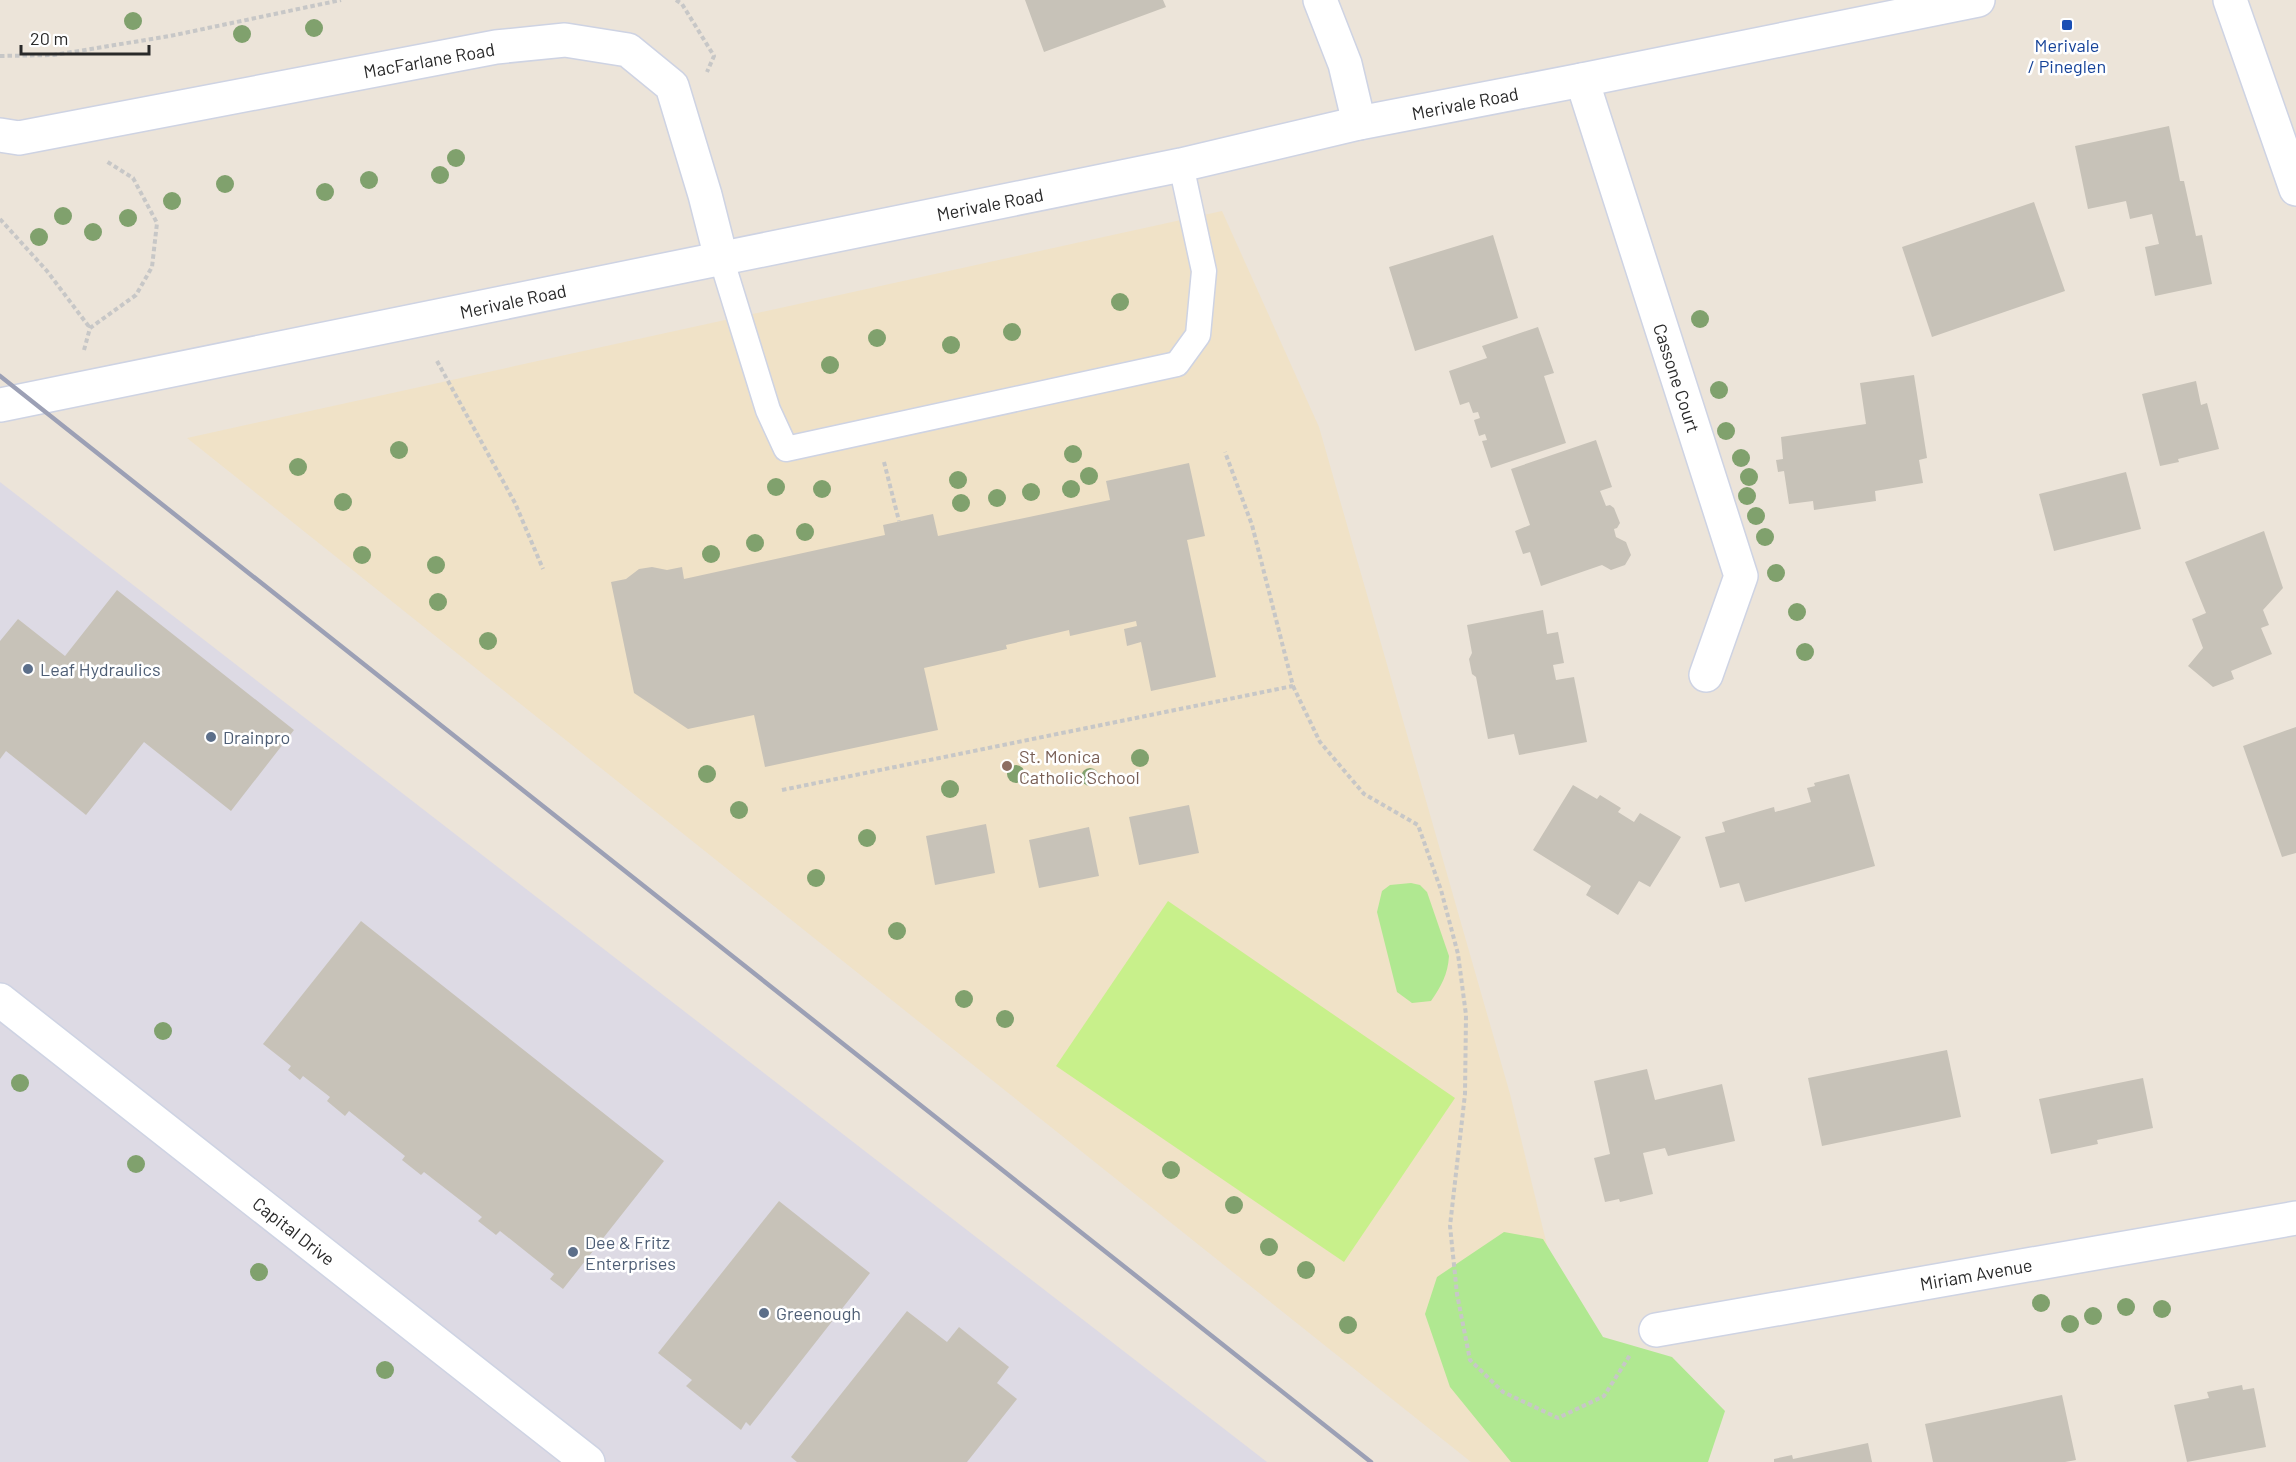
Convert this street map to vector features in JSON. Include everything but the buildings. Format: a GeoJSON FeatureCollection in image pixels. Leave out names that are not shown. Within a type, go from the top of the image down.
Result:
{"type":"FeatureCollection","features":[{"type":"Feature","properties":{"kind":"street"},"geometry":{"type":"LineString","coordinates":[[1320,0],[1345,64],[1359,123]]}},
{"type":"Feature","properties":{"kind":"street","name":"Merivale Road"},"geometry":{"type":"LineString","coordinates":[[0,405],[1181,165],[1359,123],[1978,0]]}},
{"type":"Feature","properties":{"kind":"street"},"geometry":{"type":"LineString","coordinates":[[2230,0],[2296,189]]}},
{"type":"Feature","properties":{"kind":"street","name":"MacFarlane Road"},"geometry":{"type":"LineString","coordinates":[[0,135],[19,138],[56,129],[496,47],[565,40],[628,50],[672,86],[705,195],[721,258]]}},
{"type":"Feature","properties":{"kind":"street","name":"Cassone Court"},"geometry":{"type":"LineString","coordinates":[[1581,80],[1741,576],[1706,675]]}},
{"type":"Feature","properties":{"kind":"street","name":"Capital Drive"},"geometry":{"type":"LineString","coordinates":[[0,1000],[588,1462]]}},
{"type":"Feature","properties":{"kind":"street","name":"Miriam Avenue"},"geometry":{"type":"LineString","coordinates":[[1656,1330],[2296,1218]]}},
{"type":"Feature","properties":{"kind":"lane"},"geometry":{"type":"LineString","coordinates":[[721,258],[768,410],[786,449],[1177,364],[1198,335],[1204,271],[1181,165]]}},
{"type":"Feature","properties":{"kind":"path"},"geometry":{"type":"LineString","coordinates":[[0,56],[54,55],[170,36],[341,0]]}},
{"type":"Feature","properties":{"kind":"path"},"geometry":{"type":"LineString","coordinates":[[56,129],[133,178],[157,223],[152,267],[136,295],[90,328],[74,391]]}},
{"type":"Feature","properties":{"kind":"path"},"geometry":{"type":"LineString","coordinates":[[0,219],[47,271],[90,328]]}},
{"type":"Feature","properties":{"kind":"path"},"geometry":{"type":"LineString","coordinates":[[437,361],[516,503],[543,569]]}},
{"type":"Feature","properties":{"kind":"path"},"geometry":{"type":"LineString","coordinates":[[876,429],[898,521]]}},
{"type":"Feature","properties":{"kind":"path"},"geometry":{"type":"LineString","coordinates":[[1225,452],[1252,525],[1293,686],[1320,742],[1364,794],[1418,825],[1441,890],[1458,954],[1466,1015],[1465,1094],[1450,1226],[1456,1294],[1470,1359],[1503,1392],[1558,1418],[1604,1396],[1638,1342],[1656,1330]]}},
{"type":"Feature","properties":{"kind":"path"},"geometry":{"type":"LineString","coordinates":[[782,790],[1293,686]]}},
{"type":"Feature","properties":{"kind":"shaded area","name":"St. Monica Catholic School"},"geometry":{"type":"Polygon","coordinates":[[[1222,211],[1319,427],[1510,1094],[1600,1462],[1471,1462],[187,438],[1222,211]]]}},
{"type":"Feature","properties":{"kind":"shaded area"},"geometry":{"type":"Polygon","coordinates":[[[0,482],[22,499],[1267,1462],[0,1462],[0,482]]]}},
{"type":"Feature","properties":{"kind":"green space"},"geometry":{"type":"Polygon","coordinates":[[[1411,883],[1420,885],[1427,892],[1449,956],[1443,980],[1431,1001],[1412,1003],[1397,992],[1377,912],[1382,891],[1390,885],[1411,883]]]}},
{"type":"Feature","properties":{"kind":"green space"},"geometry":{"type":"Polygon","coordinates":[[[1168,901],[1455,1098],[1344,1262],[1056,1066],[1168,901]]]}},
{"type":"Feature","properties":{"kind":"green space"},"geometry":{"type":"Polygon","coordinates":[[[1504,1232],[1543,1239],[1603,1337],[1672,1357],[1725,1411],[1708,1462],[1511,1462],[1450,1387],[1425,1314],[1437,1277],[1504,1232]]]}},
{"type":"Feature","properties":{"kind":"railway"},"geometry":{"type":"LineString","coordinates":[[0,376],[1371,1462]]}},
{"type":"Feature","properties":{"kind":"place","name":"Merivale / Pineglen"},"geometry":{"type":"Point","coordinates":[2067,25]}},
{"type":"Feature","properties":{"kind":"place","name":"Leaf Hydraulics"},"geometry":{"type":"Point","coordinates":[28,669]}},
{"type":"Feature","properties":{"kind":"place","name":"Drainpro"},"geometry":{"type":"Point","coordinates":[211,737]}},
{"type":"Feature","properties":{"kind":"place","name":"St. Monica Catholic School"},"geometry":{"type":"Point","coordinates":[1007,766]}},
{"type":"Feature","properties":{"kind":"place","name":"Dee & Fritz Enterprises"},"geometry":{"type":"Point","coordinates":[573,1252]}},
{"type":"Feature","properties":{"kind":"place","name":"Greenough"},"geometry":{"type":"Point","coordinates":[764,1313]}}]}
